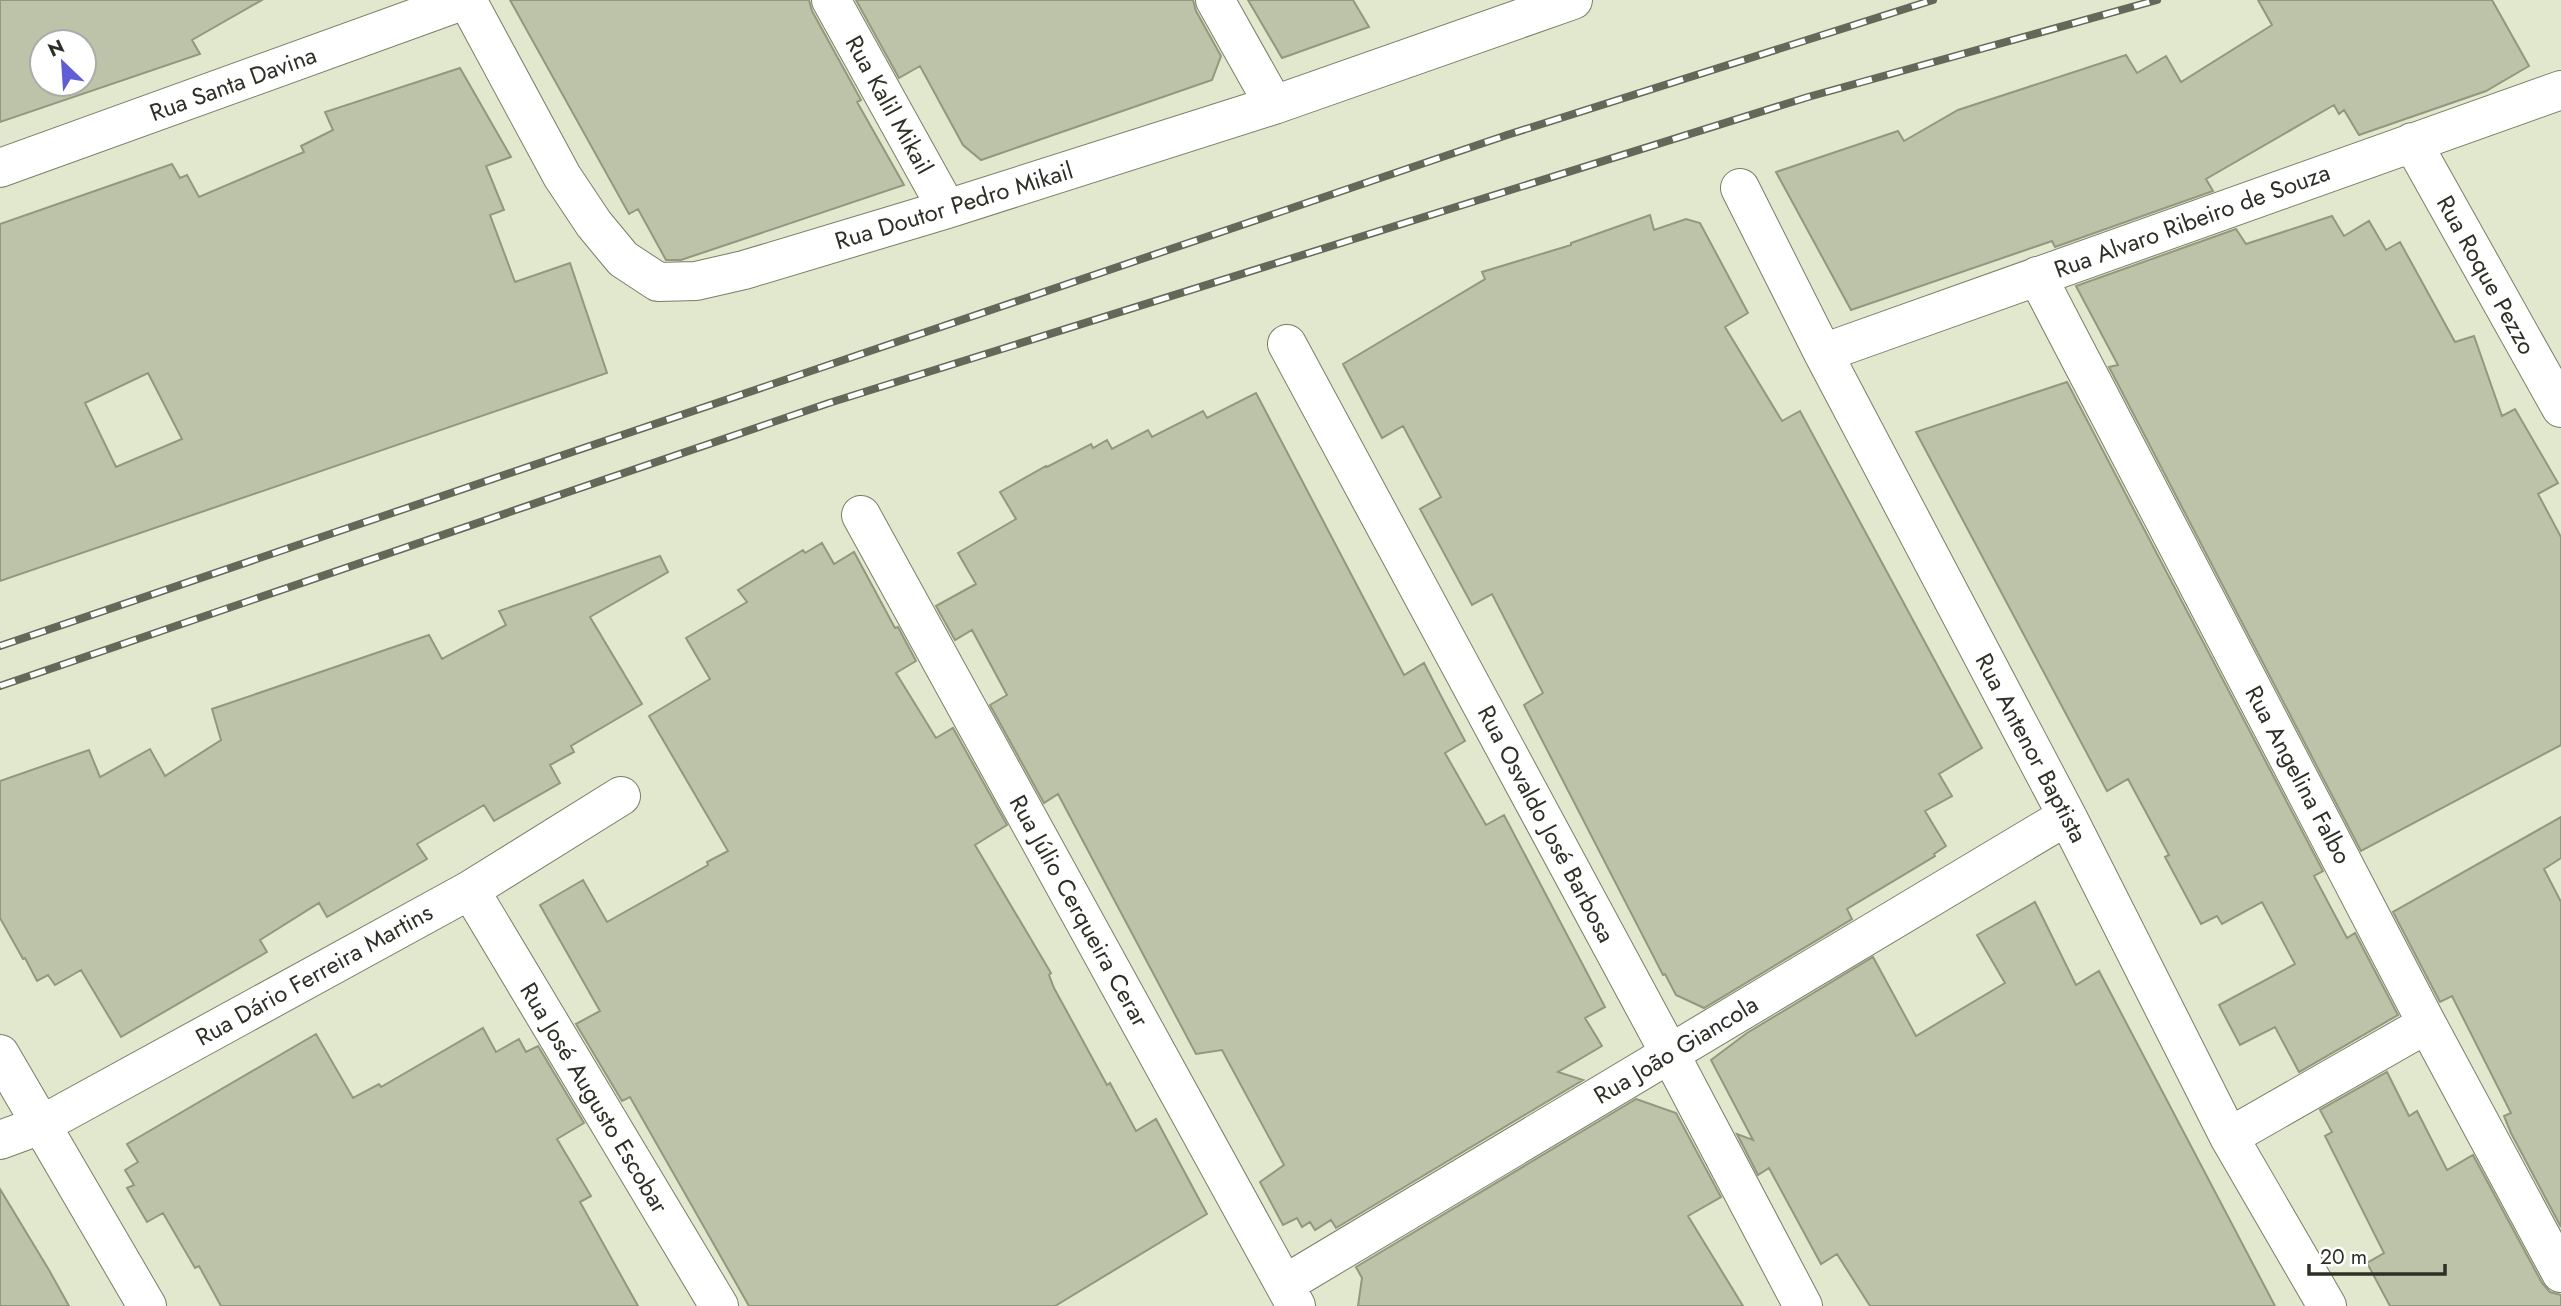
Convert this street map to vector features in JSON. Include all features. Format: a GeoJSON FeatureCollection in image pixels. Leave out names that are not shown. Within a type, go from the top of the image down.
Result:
{"type":"FeatureCollection","features":[{"type":"Feature","properties":{"kind":"street","name":"Rua Santa Davina"},"geometry":{"type":"LineString","coordinates":[[0,168],[466,0]]}},
{"type":"Feature","properties":{"kind":"street","name":"Rua Doutor Pedro Mikail"},"geometry":{"type":"LineString","coordinates":[[466,0],[562,176],[594,224],[623,259],[658,282],[696,281],[744,270],[947,209],[1274,105],[1573,0]]}},
{"type":"Feature","properties":{"kind":"street","name":"Rua Kalil Mikail"},"geometry":{"type":"LineString","coordinates":[[831,0],[947,209]]}},
{"type":"Feature","properties":{"kind":"street"},"geometry":{"type":"LineString","coordinates":[[1214,0],[1274,105]]}},
{"type":"Feature","properties":{"kind":"street","name":"Rua Alvaro Ribeiro de Souza"},"geometry":{"type":"LineString","coordinates":[[1823,353],[2561,90]]}},
{"type":"Feature","properties":{"kind":"street","name":"Rua Roque Pezzo"},"geometry":{"type":"LineString","coordinates":[[2412,142],[2561,408]]}},
{"type":"Feature","properties":{"kind":"street","name":"Rua Antenor Baptista"},"geometry":{"type":"LineString","coordinates":[[1740,188],[1823,353],[2067,816],[2229,1137],[2327,1306]]}},
{"type":"Feature","properties":{"kind":"street","name":"Rua Angelina Falbo"},"geometry":{"type":"LineString","coordinates":[[2037,276],[2427,1024],[2561,1273]]}},
{"type":"Feature","properties":{"kind":"street","name":"Rua Osvaldo José Barbosa"},"geometry":{"type":"LineString","coordinates":[[1287,344],[1803,1306]]}},
{"type":"Feature","properties":{"kind":"street","name":"Rua Júlio Cerqueira Cerar"},"geometry":{"type":"LineString","coordinates":[[861,515],[1291,1295]]}},
{"type":"Feature","properties":{"kind":"street","name":"Rua Dário Ferreira Martins"},"geometry":{"type":"LineString","coordinates":[[0,1140],[41,1125],[470,890],[621,796]]}},
{"type":"Feature","properties":{"kind":"street","name":"Rua João Giancola"},"geometry":{"type":"LineString","coordinates":[[1291,1295],[1670,1054],[2067,816]]}},
{"type":"Feature","properties":{"kind":"street","name":"Rua José Augusto Escobar"},"geometry":{"type":"LineString","coordinates":[[470,890],[719,1306]]}},
{"type":"Feature","properties":{"kind":"street"},"geometry":{"type":"LineString","coordinates":[[2229,1137],[2427,1024]]}},
{"type":"Feature","properties":{"kind":"street"},"geometry":{"type":"LineString","coordinates":[[0,1054],[147,1306]]}},
{"type":"Feature","properties":{"kind":"building"},"geometry":{"type":"Polygon","coordinates":[[[0,0],[262,0],[192,40],[200,54],[98,89],[98,28],[28,28],[28,98],[71,98],[0,122],[0,0]]]}},
{"type":"Feature","properties":{"kind":"building"},"geometry":{"type":"Polygon","coordinates":[[[510,0],[809,0],[812,11],[861,100],[857,102],[904,185],[681,260],[666,260],[638,209],[629,214],[510,0]]]}},
{"type":"Feature","properties":{"kind":"building"},"geometry":{"type":"Polygon","coordinates":[[[856,0],[1193,0],[1196,11],[1221,56],[1212,80],[981,160],[963,145],[920,66],[899,78],[856,0]]]}},
{"type":"Feature","properties":{"kind":"building"},"geometry":{"type":"Polygon","coordinates":[[[1248,0],[1353,0],[1369,27],[1282,58],[1248,0]]]}},
{"type":"Feature","properties":{"kind":"building"},"geometry":{"type":"Polygon","coordinates":[[[2258,0],[2492,0],[2529,66],[2486,91],[2359,135],[2344,110],[2339,114],[2334,105],[2206,179],[2213,191],[2055,247],[2052,241],[1851,310],[1776,172],[1898,131],[1904,141],[1958,110],[2126,55],[2137,73],[2166,56],[2181,82],[2272,25],[2258,0]]]}},
{"type":"Feature","properties":{"kind":"building"},"geometry":{"type":"Polygon","coordinates":[[[460,68],[511,157],[486,166],[504,210],[490,215],[515,282],[570,263],[607,373],[0,581],[0,224],[172,164],[180,178],[187,175],[199,197],[304,152],[301,146],[333,130],[325,112],[460,68]],[[148,373],[85,403],[116,467],[182,439],[148,373]]]}},
{"type":"Feature","properties":{"kind":"building"},"geometry":{"type":"Polygon","coordinates":[[[1650,215],[1654,230],[1686,219],[1700,223],[1748,313],[1725,327],[1782,421],[1800,411],[1982,748],[1939,774],[1952,796],[1925,811],[1946,846],[1934,854],[1935,856],[1847,909],[1852,919],[1704,1008],[1676,995],[1665,974],[1663,975],[1524,705],[1543,693],[1492,594],[1472,605],[1420,509],[1441,497],[1403,426],[1382,438],[1343,364],[1485,279],[1482,272],[1571,245],[1650,215]]]}},
{"type":"Feature","properties":{"kind":"building"},"geometry":{"type":"Polygon","coordinates":[[[2332,216],[2344,236],[2369,221],[2386,250],[2400,242],[2455,342],[2474,336],[2502,416],[2515,409],[2558,483],[2538,494],[2561,537],[2561,745],[2361,851],[2109,367],[2118,365],[2076,286],[2236,229],[2246,244],[2332,216]]]}},
{"type":"Feature","properties":{"kind":"building"},"geometry":{"type":"Polygon","coordinates":[[[2067,382],[2323,871],[2314,876],[2347,938],[2355,933],[2398,1015],[2299,1072],[2275,1027],[2240,1045],[2219,1005],[2295,964],[2262,902],[2222,924],[2217,916],[2201,924],[2165,857],[2169,855],[2128,779],[2107,791],[1916,432],[2067,382]]]}},
{"type":"Feature","properties":{"kind":"building"},"geometry":{"type":"Polygon","coordinates":[[[1256,393],[1404,675],[1424,663],[1465,741],[1445,753],[1486,825],[1504,815],[1605,1007],[1585,1018],[1602,1046],[1558,1072],[1583,1080],[1336,1228],[1331,1220],[1315,1230],[1310,1222],[1302,1227],[1297,1218],[1283,1225],[1260,1182],[1284,1165],[1222,1050],[1196,1054],[1058,794],[1044,803],[990,705],[1007,695],[972,630],[955,640],[936,606],[976,584],[958,553],[1016,519],[1000,492],[1091,444],[1093,448],[1107,440],[1112,449],[1148,430],[1152,437],[1203,411],[1207,418],[1256,393]]]}},
{"type":"Feature","properties":{"kind":"building"},"geometry":{"type":"Polygon","coordinates":[[[822,543],[834,564],[854,552],[895,628],[898,627],[916,661],[896,673],[936,738],[953,728],[1007,825],[975,845],[1051,973],[1049,975],[1054,988],[1107,1085],[1110,1083],[1136,1131],[1156,1119],[1207,1214],[1055,1306],[749,1306],[630,1097],[622,1101],[576,1024],[600,1011],[540,905],[583,880],[607,922],[728,851],[649,716],[710,679],[686,638],[747,602],[738,590],[803,550],[805,553],[822,543]]]}},
{"type":"Feature","properties":{"kind":"building"},"geometry":{"type":"Polygon","coordinates":[[[660,556],[668,572],[590,617],[642,704],[571,746],[574,752],[550,765],[560,783],[494,821],[484,805],[417,844],[427,859],[327,917],[319,903],[260,940],[267,952],[121,1037],[81,970],[55,985],[48,975],[37,981],[0,918],[0,781],[89,750],[100,777],[150,749],[165,776],[221,740],[212,709],[429,635],[442,659],[506,625],[499,611],[660,556]]]}},
{"type":"Feature","properties":{"kind":"building"},"geometry":{"type":"Polygon","coordinates":[[[2561,817],[2561,858],[2544,869],[2561,902],[2561,1227],[2511,1133],[2504,1116],[2511,1113],[2452,996],[2440,1002],[2393,912],[2561,817]]]}},
{"type":"Feature","properties":{"kind":"building"},"geometry":{"type":"Polygon","coordinates":[[[2035,902],[2076,985],[2099,971],[2275,1306],[1870,1306],[1837,1254],[1821,1264],[1769,1168],[1758,1175],[1737,1134],[1753,1140],[1711,1060],[1747,1033],[1873,957],[1916,1036],[2005,983],[1977,935],[2035,902]]]}},
{"type":"Feature","properties":{"kind":"building"},"geometry":{"type":"Polygon","coordinates":[[[483,1028],[496,1052],[519,1039],[526,1052],[538,1046],[584,1123],[557,1139],[591,1196],[580,1202],[638,1306],[221,1306],[199,1266],[195,1268],[163,1213],[147,1222],[127,1188],[134,1185],[125,1170],[138,1162],[127,1144],[316,1034],[353,1098],[379,1084],[381,1087],[483,1028]]]}},
{"type":"Feature","properties":{"kind":"building"},"geometry":{"type":"Polygon","coordinates":[[[2387,1072],[2409,1116],[2417,1111],[2447,1170],[2473,1155],[2542,1283],[2550,1292],[2561,1295],[2561,1306],[2390,1306],[2367,1263],[2384,1253],[2325,1136],[2332,1132],[2320,1110],[2387,1072]]]}},
{"type":"Feature","properties":{"kind":"building"},"geometry":{"type":"Polygon","coordinates":[[[1636,1099],[1676,1113],[1721,1197],[1688,1216],[1743,1306],[1358,1306],[1362,1278],[1356,1267],[1636,1099]]]}},
{"type":"Feature","properties":{"kind":"building"},"geometry":{"type":"Polygon","coordinates":[[[0,1189],[49,1270],[69,1306],[0,1306],[0,1189]]]}},
{"type":"Feature","properties":{"kind":"railway"},"geometry":{"type":"LineString","coordinates":[[0,646],[1507,135],[1933,0]]}},
{"type":"Feature","properties":{"kind":"railway"},"geometry":{"type":"LineString","coordinates":[[0,686],[829,403],[1808,97],[2157,0]]}}]}
